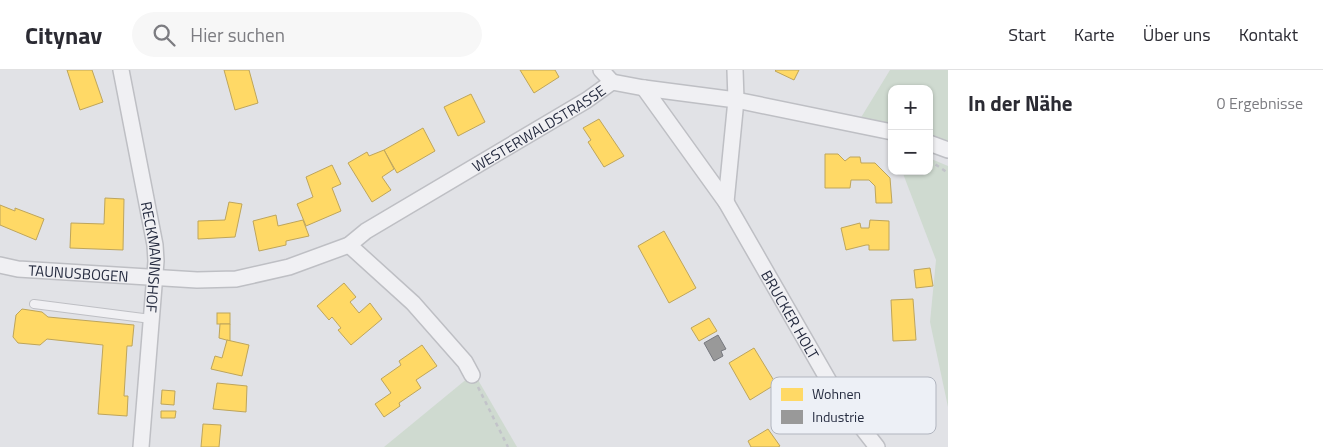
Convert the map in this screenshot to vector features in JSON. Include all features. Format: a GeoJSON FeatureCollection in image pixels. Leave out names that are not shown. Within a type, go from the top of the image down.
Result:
{"type":"FeatureCollection","features":[{"type":"Feature","properties":{"kind":"street","name":"RECKMANNSHOF"},"geometry":{"type":"LineString","coordinates":[[121,70],[155,245],[156,278],[141,447]]}},
{"type":"Feature","properties":{"kind":"street"},"geometry":{"type":"LineString","coordinates":[[601,70],[612,82]]}},
{"type":"Feature","properties":{"kind":"street"},"geometry":{"type":"LineString","coordinates":[[726,202],[736,100],[735,70]]}},
{"type":"Feature","properties":{"kind":"street","name":"WESTERWALDSTRASSE"},"geometry":{"type":"LineString","coordinates":[[156,278],[236,279],[289,267],[349,245],[366,231],[587,100],[612,82],[736,100],[888,131]]}},
{"type":"Feature","properties":{"kind":"street","name":"BRUCKER HOLT"},"geometry":{"type":"LineString","coordinates":[[644,88],[726,202],[827,377]]}},
{"type":"Feature","properties":{"kind":"street"},"geometry":{"type":"LineString","coordinates":[[933,144],[948,150]]}},
{"type":"Feature","properties":{"kind":"street"},"geometry":{"type":"LineString","coordinates":[[349,245],[413,303],[465,362],[472,375]]}},
{"type":"Feature","properties":{"kind":"street","name":"TAUNUSBOGEN"},"geometry":{"type":"LineString","coordinates":[[0,265],[18,269],[156,278]]}},
{"type":"Feature","properties":{"kind":"street","name":"BRUCKER HOLT"},"geometry":{"type":"LineString","coordinates":[[867,434],[877,447]]}},
{"type":"Feature","properties":{"kind":"lane"},"geometry":{"type":"LineString","coordinates":[[34,304],[151,318]]}},
{"type":"Feature","properties":{"kind":"path"},"geometry":{"type":"LineString","coordinates":[[933,163],[948,173]]}},
{"type":"Feature","properties":{"kind":"path"},"geometry":{"type":"LineString","coordinates":[[472,375],[508,447]]}},
{"type":"Feature","properties":{"kind":"shaded area"},"geometry":{"type":"Polygon","coordinates":[[[890,70],[948,70],[948,155],[933,151],[933,85],[888,85],[888,139],[854,129],[890,70]]]}},
{"type":"Feature","properties":{"kind":"shaded area"},"geometry":{"type":"Polygon","coordinates":[[[933,160],[948,166],[948,407],[930,322],[936,260],[904,175],[933,175],[933,160]]]}},
{"type":"Feature","properties":{"kind":"shaded area"},"geometry":{"type":"Polygon","coordinates":[[[474,373],[517,447],[384,447],[474,373]]]}},
{"type":"Feature","properties":{"kind":"building: Wohnen"},"geometry":{"type":"Polygon","coordinates":[[[67,70],[92,70],[103,102],[80,110],[67,70]]]}},
{"type":"Feature","properties":{"kind":"building: Wohnen"},"geometry":{"type":"Polygon","coordinates":[[[224,70],[249,70],[258,103],[235,110],[224,70]]]}},
{"type":"Feature","properties":{"kind":"building: Wohnen"},"geometry":{"type":"Polygon","coordinates":[[[520,70],[555,70],[559,77],[534,93],[520,70]]]}},
{"type":"Feature","properties":{"kind":"building: Wohnen"},"geometry":{"type":"Polygon","coordinates":[[[776,70],[799,70],[794,80],[776,70]]]}},
{"type":"Feature","properties":{"kind":"building: Wohnen"},"geometry":{"type":"Polygon","coordinates":[[[471,94],[485,122],[458,136],[444,107],[471,94]]]}},
{"type":"Feature","properties":{"kind":"building: Wohnen"},"geometry":{"type":"Polygon","coordinates":[[[599,119],[624,156],[604,167],[588,142],[591,140],[583,128],[599,119]]]}},
{"type":"Feature","properties":{"kind":"building: Wohnen"},"geometry":{"type":"Polygon","coordinates":[[[423,128],[435,151],[397,173],[384,150],[423,128]]]}},
{"type":"Feature","properties":{"kind":"building: Wohnen"},"geometry":{"type":"Polygon","coordinates":[[[384,150],[394,169],[382,177],[391,190],[372,202],[348,163],[367,152],[369,156],[384,150]]]}},
{"type":"Feature","properties":{"kind":"building: Wohnen"},"geometry":{"type":"Polygon","coordinates":[[[825,154],[838,154],[845,161],[850,157],[860,157],[861,163],[875,163],[890,178],[892,203],[876,203],[875,186],[869,180],[851,180],[850,188],[825,188],[825,154]]]}},
{"type":"Feature","properties":{"kind":"building: Wohnen"},"geometry":{"type":"Polygon","coordinates":[[[332,165],[341,184],[332,188],[341,211],[306,226],[297,204],[313,197],[306,177],[332,165]]]}},
{"type":"Feature","properties":{"kind":"building: Wohnen"},"geometry":{"type":"Polygon","coordinates":[[[105,198],[124,199],[123,250],[70,248],[71,223],[104,224],[105,198]]]}},
{"type":"Feature","properties":{"kind":"building: Wohnen"},"geometry":{"type":"Polygon","coordinates":[[[229,202],[242,204],[235,237],[198,239],[198,221],[225,220],[229,202]]]}},
{"type":"Feature","properties":{"kind":"building: Wohnen"},"geometry":{"type":"Polygon","coordinates":[[[0,205],[15,211],[15,208],[44,219],[36,240],[0,225],[0,205]]]}},
{"type":"Feature","properties":{"kind":"building: Wohnen"},"geometry":{"type":"Polygon","coordinates":[[[276,215],[278,226],[303,220],[309,236],[286,241],[286,245],[259,251],[253,221],[276,215]]]}},
{"type":"Feature","properties":{"kind":"building: Wohnen"},"geometry":{"type":"Polygon","coordinates":[[[870,220],[889,221],[889,250],[869,250],[869,245],[866,245],[846,250],[841,228],[860,223],[861,228],[869,228],[870,220]]]}},
{"type":"Feature","properties":{"kind":"building: Wohnen"},"geometry":{"type":"Polygon","coordinates":[[[664,231],[696,288],[669,303],[638,246],[664,231]]]}},
{"type":"Feature","properties":{"kind":"building: Wohnen"},"geometry":{"type":"Polygon","coordinates":[[[930,268],[933,286],[916,288],[914,270],[930,268]]]}},
{"type":"Feature","properties":{"kind":"building: Wohnen"},"geometry":{"type":"Polygon","coordinates":[[[344,283],[356,297],[350,302],[359,313],[370,303],[382,319],[351,345],[338,330],[341,328],[332,317],[329,320],[317,306],[344,283]]]}},
{"type":"Feature","properties":{"kind":"building: Wohnen"},"geometry":{"type":"Polygon","coordinates":[[[913,299],[916,340],[893,341],[891,300],[913,299]]]}},
{"type":"Feature","properties":{"kind":"building: Wohnen"},"geometry":{"type":"Polygon","coordinates":[[[22,309],[42,312],[48,317],[134,325],[132,346],[127,346],[124,396],[128,396],[127,416],[98,414],[103,345],[47,339],[40,345],[18,343],[13,337],[16,315],[22,309]]]}},
{"type":"Feature","properties":{"kind":"building: Wohnen"},"geometry":{"type":"Polygon","coordinates":[[[217,313],[230,313],[230,324],[217,324],[217,313]]]}},
{"type":"Feature","properties":{"kind":"building: Wohnen"},"geometry":{"type":"Polygon","coordinates":[[[709,318],[717,331],[699,341],[691,328],[709,318]]]}},
{"type":"Feature","properties":{"kind":"building: Wohnen"},"geometry":{"type":"Polygon","coordinates":[[[220,324],[230,324],[230,341],[219,338],[220,324]]]}},
{"type":"Feature","properties":{"kind":"building: Wohnen"},"geometry":{"type":"Polygon","coordinates":[[[227,340],[249,345],[242,376],[211,369],[215,356],[222,358],[227,340]]]}},
{"type":"Feature","properties":{"kind":"building: Wohnen"},"geometry":{"type":"Polygon","coordinates":[[[422,345],[437,366],[416,380],[421,388],[399,403],[400,406],[384,417],[375,404],[391,393],[381,379],[401,365],[399,361],[422,345]]]}},
{"type":"Feature","properties":{"kind":"building: Wohnen"},"geometry":{"type":"Polygon","coordinates":[[[754,348],[772,377],[771,387],[750,400],[729,363],[754,348]]]}},
{"type":"Feature","properties":{"kind":"building: Wohnen"},"geometry":{"type":"Polygon","coordinates":[[[217,383],[247,386],[246,412],[213,409],[217,383]]]}},
{"type":"Feature","properties":{"kind":"building: Wohnen"},"geometry":{"type":"Polygon","coordinates":[[[162,390],[175,391],[174,405],[161,404],[162,390]]]}},
{"type":"Feature","properties":{"kind":"building: Wohnen"},"geometry":{"type":"Polygon","coordinates":[[[161,411],[176,411],[175,418],[161,418],[161,411]]]}},
{"type":"Feature","properties":{"kind":"building: Wohnen"},"geometry":{"type":"Polygon","coordinates":[[[203,424],[221,425],[219,447],[201,447],[203,424]]]}},
{"type":"Feature","properties":{"kind":"building: Wohnen"},"geometry":{"type":"Polygon","coordinates":[[[768,429],[780,446],[751,447],[748,441],[768,429]]]}},
{"type":"Feature","properties":{"kind":"building: Industrie"},"geometry":{"type":"Polygon","coordinates":[[[718,335],[726,349],[721,351],[723,356],[714,361],[704,343],[718,335]]]}}]}
